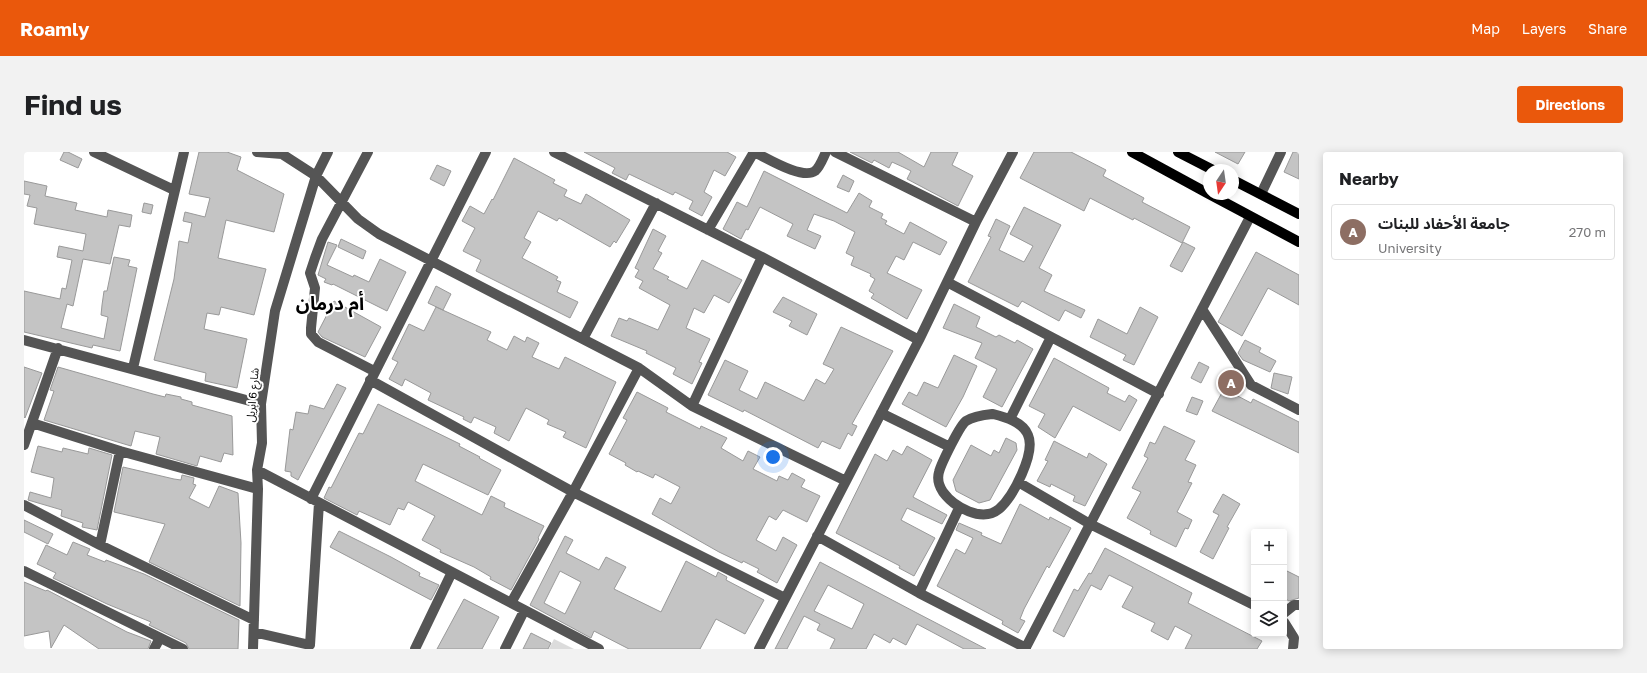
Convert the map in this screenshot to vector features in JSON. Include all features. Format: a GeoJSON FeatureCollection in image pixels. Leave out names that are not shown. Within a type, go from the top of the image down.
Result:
{"type":"FeatureCollection","features":[{"type":"Feature","properties":{"kind":"main road"},"geometry":{"type":"LineString","coordinates":[[1132,152],[1203,191]]}},
{"type":"Feature","properties":{"kind":"main road"},"geometry":{"type":"LineString","coordinates":[[1178,152],[1203,165]]}},
{"type":"Feature","properties":{"kind":"main road"},"geometry":{"type":"LineString","coordinates":[[1239,183],[1299,214]]}},
{"type":"Feature","properties":{"kind":"main road"},"geometry":{"type":"LineString","coordinates":[[1220,200],[1299,242]]}},
{"type":"Feature","properties":{"kind":"street"},"geometry":{"type":"LineString","coordinates":[[94,152],[174,190]]}},
{"type":"Feature","properties":{"kind":"street"},"geometry":{"type":"LineString","coordinates":[[134,368],[184,152]]}},
{"type":"Feature","properties":{"kind":"street"},"geometry":{"type":"LineString","coordinates":[[256,152],[282,154],[316,176],[358,219],[379,234],[639,368],[692,406],[846,481]]}},
{"type":"Feature","properties":{"kind":"street","name":"شارع 6 ابريل"},"geometry":{"type":"LineString","coordinates":[[253,649],[258,489],[257,470],[262,443],[261,404],[275,311],[316,176],[328,152]]}},
{"type":"Feature","properties":{"kind":"street"},"geometry":{"type":"LineString","coordinates":[[368,152],[322,239],[310,273],[315,288],[311,334],[318,342],[372,376],[573,492],[785,598]]}},
{"type":"Feature","properties":{"kind":"street"},"geometry":{"type":"LineString","coordinates":[[254,632],[310,645],[315,501],[372,376],[486,152]]}},
{"type":"Feature","properties":{"kind":"street"},"geometry":{"type":"LineString","coordinates":[[554,152],[762,257],[919,340]]}},
{"type":"Feature","properties":{"kind":"street"},"geometry":{"type":"LineString","coordinates":[[708,230],[754,152],[797,172],[806,174],[818,168],[826,152]]}},
{"type":"Feature","properties":{"kind":"street"},"geometry":{"type":"LineString","coordinates":[[835,152],[976,222]]}},
{"type":"Feature","properties":{"kind":"street"},"geometry":{"type":"LineString","coordinates":[[759,649],[919,340],[976,222],[1013,152]]}},
{"type":"Feature","properties":{"kind":"street"},"geometry":{"type":"LineString","coordinates":[[1261,194],[1281,152]]}},
{"type":"Feature","properties":{"kind":"street"},"geometry":{"type":"LineString","coordinates":[[583,339],[656,203]]}},
{"type":"Feature","properties":{"kind":"street"},"geometry":{"type":"LineString","coordinates":[[817,536],[919,593],[1026,648],[1250,217]]}},
{"type":"Feature","properties":{"kind":"street"},"geometry":{"type":"LineString","coordinates":[[692,406],[762,257]]}},
{"type":"Feature","properties":{"kind":"street"},"geometry":{"type":"LineString","coordinates":[[947,282],[1159,394]]}},
{"type":"Feature","properties":{"kind":"street"},"geometry":{"type":"LineString","coordinates":[[1202,309],[1251,385],[1299,410]]}},
{"type":"Feature","properties":{"kind":"street"},"geometry":{"type":"LineString","coordinates":[[1010,419],[1051,337]]}},
{"type":"Feature","properties":{"kind":"street"},"geometry":{"type":"LineString","coordinates":[[24,340],[134,368],[261,404]]}},
{"type":"Feature","properties":{"kind":"street"},"geometry":{"type":"LineString","coordinates":[[24,445],[58,348]]}},
{"type":"Feature","properties":{"kind":"street"},"geometry":{"type":"LineString","coordinates":[[511,603],[573,492],[639,368]]}},
{"type":"Feature","properties":{"kind":"street"},"geometry":{"type":"LineString","coordinates":[[881,413],[950,447]]}},
{"type":"Feature","properties":{"kind":"street"},"geometry":{"type":"LineString","coordinates":[[993,414],[1010,419],[1028,435],[1031,452],[1018,482],[999,509],[991,513],[977,514],[959,508],[944,493],[938,483],[939,472],[950,447],[965,421],[977,416],[993,414]]}},
{"type":"Feature","properties":{"kind":"street"},"geometry":{"type":"LineString","coordinates":[[32,423],[120,451],[258,489]]}},
{"type":"Feature","properties":{"kind":"street"},"geometry":{"type":"LineString","coordinates":[[100,545],[120,451]]}},
{"type":"Feature","properties":{"kind":"street"},"geometry":{"type":"LineString","coordinates":[[257,470],[599,649]]}},
{"type":"Feature","properties":{"kind":"street"},"geometry":{"type":"LineString","coordinates":[[1018,482],[1090,524],[1251,604]]}},
{"type":"Feature","properties":{"kind":"street"},"geometry":{"type":"LineString","coordinates":[[24,505],[100,545],[254,620]]}},
{"type":"Feature","properties":{"kind":"street"},"geometry":{"type":"LineString","coordinates":[[919,593],[959,508]]}},
{"type":"Feature","properties":{"kind":"street"},"geometry":{"type":"LineString","coordinates":[[24,571],[183,649]]}},
{"type":"Feature","properties":{"kind":"street"},"geometry":{"type":"LineString","coordinates":[[415,649],[452,572]]}},
{"type":"Feature","properties":{"kind":"street"},"geometry":{"type":"LineString","coordinates":[[1287,611],[1294,605],[1299,605]]}},
{"type":"Feature","properties":{"kind":"street"},"geometry":{"type":"LineString","coordinates":[[505,649],[524,611]]}},
{"type":"Feature","properties":{"kind":"street"},"geometry":{"type":"LineString","coordinates":[[1287,627],[1294,638],[1294,649]]}},
{"type":"Feature","properties":{"kind":"street"},"geometry":{"type":"LineString","coordinates":[[154,649],[160,638]]}},
{"type":"Feature","properties":{"kind":"shaded area"},"geometry":{"type":"Polygon","coordinates":[[[554,639],[574,649],[549,649],[554,639]]]}},
{"type":"Feature","properties":{"kind":"building"},"geometry":{"type":"Polygon","coordinates":[[[64,152],[68,152],[82,159],[78,168],[60,160],[64,152]]]}},
{"type":"Feature","properties":{"kind":"building"},"geometry":{"type":"Polygon","coordinates":[[[199,152],[227,152],[241,157],[237,170],[284,194],[274,232],[226,220],[218,258],[266,269],[254,315],[221,307],[219,315],[207,313],[204,329],[247,339],[237,388],[205,381],[206,373],[154,360],[174,279],[179,241],[188,243],[192,223],[183,221],[185,212],[205,217],[210,198],[189,194],[199,152]]]}},
{"type":"Feature","properties":{"kind":"building"},"geometry":{"type":"Polygon","coordinates":[[[584,152],[727,152],[736,157],[725,176],[714,170],[704,192],[712,197],[702,216],[689,209],[693,201],[675,192],[673,195],[629,174],[626,180],[612,173],[615,168],[584,152]]]}},
{"type":"Feature","properties":{"kind":"building"},"geometry":{"type":"Polygon","coordinates":[[[850,152],[898,152],[924,167],[931,152],[958,152],[952,165],[973,176],[958,206],[907,179],[911,171],[903,167],[892,162],[889,168],[874,160],[872,163],[850,152]]]}},
{"type":"Feature","properties":{"kind":"building"},"geometry":{"type":"Polygon","coordinates":[[[1034,152],[1071,152],[1106,170],[1103,176],[1144,198],[1142,202],[1190,227],[1182,243],[1134,218],[1133,220],[1090,198],[1084,211],[1020,178],[1034,152]]]}},
{"type":"Feature","properties":{"kind":"building"},"geometry":{"type":"Polygon","coordinates":[[[1215,152],[1245,152],[1238,164],[1215,152]]]}},
{"type":"Feature","properties":{"kind":"building"},"geometry":{"type":"Polygon","coordinates":[[[1293,152],[1299,152],[1299,179],[1284,172],[1293,152]]]}},
{"type":"Feature","properties":{"kind":"building"},"geometry":{"type":"Polygon","coordinates":[[[514,158],[555,180],[553,183],[567,190],[564,196],[581,204],[586,194],[630,220],[616,243],[614,241],[610,247],[559,218],[557,221],[538,211],[524,238],[531,242],[522,258],[558,277],[556,280],[561,282],[557,292],[578,302],[570,318],[476,271],[481,260],[463,251],[475,228],[462,221],[470,206],[484,214],[492,199],[493,200],[514,158]]]}},
{"type":"Feature","properties":{"kind":"building"},"geometry":{"type":"Polygon","coordinates":[[[437,165],[451,171],[444,186],[430,179],[437,165]]]}},
{"type":"Feature","properties":{"kind":"building"},"geometry":{"type":"Polygon","coordinates":[[[764,171],[847,213],[859,193],[872,201],[869,207],[883,214],[881,218],[887,221],[885,224],[904,234],[910,222],[947,242],[940,255],[913,242],[904,260],[896,256],[887,273],[922,290],[907,319],[871,298],[874,294],[869,291],[875,279],[870,276],[871,274],[851,265],[854,257],[846,253],[855,232],[834,221],[814,214],[807,230],[821,236],[815,249],[787,236],[793,224],[760,207],[748,230],[746,229],[741,239],[723,229],[737,202],[747,207],[764,171]]]}},
{"type":"Feature","properties":{"kind":"building"},"geometry":{"type":"Polygon","coordinates":[[[843,175],[854,181],[849,192],[837,187],[843,175]]]}},
{"type":"Feature","properties":{"kind":"building"},"geometry":{"type":"Polygon","coordinates":[[[24,181],[47,186],[45,196],[77,203],[75,210],[107,217],[108,210],[132,215],[130,227],[119,225],[110,264],[83,259],[73,306],[67,304],[61,328],[104,339],[108,317],[101,315],[102,305],[104,291],[107,291],[114,257],[130,260],[128,266],[137,268],[120,351],[93,345],[92,348],[24,332],[24,291],[60,299],[62,288],[66,289],[72,260],[57,257],[59,246],[83,251],[86,234],[34,224],[37,208],[27,206],[30,195],[24,194],[24,181]]]}},
{"type":"Feature","properties":{"kind":"building"},"geometry":{"type":"Polygon","coordinates":[[[144,203],[153,205],[151,214],[142,212],[144,203]]]}},
{"type":"Feature","properties":{"kind":"building"},"geometry":{"type":"Polygon","coordinates":[[[1024,207],[1061,225],[1039,268],[1052,275],[1044,291],[1085,310],[1081,318],[1065,310],[1059,321],[1022,301],[1018,307],[968,282],[991,237],[988,236],[996,219],[1010,226],[999,250],[1024,262],[1033,246],[1010,234],[1024,207]]]}},
{"type":"Feature","properties":{"kind":"building"},"geometry":{"type":"Polygon","coordinates":[[[653,229],[666,236],[658,251],[662,253],[653,269],[669,277],[667,279],[687,289],[702,260],[742,280],[729,303],[714,295],[704,313],[694,308],[686,328],[710,339],[699,362],[702,363],[692,384],[673,374],[676,368],[646,353],[647,351],[611,336],[619,318],[627,321],[629,318],[658,330],[670,305],[639,288],[643,281],[635,277],[639,270],[635,268],[653,229]]]}},
{"type":"Feature","properties":{"kind":"building"},"geometry":{"type":"Polygon","coordinates":[[[341,239],[366,251],[363,259],[338,247],[341,239]]]}},
{"type":"Feature","properties":{"kind":"building"},"geometry":{"type":"Polygon","coordinates":[[[328,242],[337,245],[327,265],[353,277],[354,275],[369,282],[380,259],[406,272],[387,311],[333,284],[324,282],[326,279],[318,275],[328,242]]]}},
{"type":"Feature","properties":{"kind":"building"},"geometry":{"type":"Polygon","coordinates":[[[1183,242],[1195,248],[1182,272],[1170,266],[1183,242]]]}},
{"type":"Feature","properties":{"kind":"building"},"geometry":{"type":"Polygon","coordinates":[[[1256,252],[1299,275],[1299,305],[1268,288],[1242,336],[1218,322],[1256,252]]]}},
{"type":"Feature","properties":{"kind":"building"},"geometry":{"type":"Polygon","coordinates":[[[436,286],[451,294],[443,310],[428,303],[436,286]]]}},
{"type":"Feature","properties":{"kind":"building"},"geometry":{"type":"Polygon","coordinates":[[[783,297],[817,314],[807,335],[789,326],[792,321],[773,312],[783,297]]]}},
{"type":"Feature","properties":{"kind":"building"},"geometry":{"type":"Polygon","coordinates":[[[334,301],[381,327],[365,357],[322,337],[318,332],[334,301]]]}},
{"type":"Feature","properties":{"kind":"building"},"geometry":{"type":"Polygon","coordinates":[[[954,304],[980,317],[976,327],[996,337],[999,335],[1015,343],[1017,340],[1033,349],[1002,407],[983,397],[997,369],[975,358],[982,343],[943,328],[954,304]]]}},
{"type":"Feature","properties":{"kind":"building"},"geometry":{"type":"Polygon","coordinates":[[[436,307],[491,332],[487,340],[507,350],[514,336],[525,342],[527,337],[539,343],[532,357],[559,369],[565,357],[616,382],[586,448],[563,437],[566,432],[547,424],[549,420],[526,408],[509,441],[494,433],[496,427],[474,417],[471,423],[463,419],[464,417],[428,400],[431,393],[405,379],[402,386],[389,379],[398,362],[392,359],[409,324],[424,331],[436,307]]]}},
{"type":"Feature","properties":{"kind":"building"},"geometry":{"type":"Polygon","coordinates":[[[1140,307],[1158,317],[1134,365],[1123,360],[1126,355],[1090,337],[1098,319],[1127,334],[1140,307]]]}},
{"type":"Feature","properties":{"kind":"building"},"geometry":{"type":"Polygon","coordinates":[[[841,327],[893,351],[852,424],[857,426],[852,436],[848,433],[840,449],[822,441],[818,448],[744,410],[743,412],[708,395],[725,360],[748,371],[739,390],[757,399],[765,382],[804,401],[816,379],[825,384],[834,369],[823,364],[841,327]]]}},
{"type":"Feature","properties":{"kind":"building"},"geometry":{"type":"Polygon","coordinates":[[[1245,340],[1261,348],[1259,352],[1276,361],[1270,372],[1243,360],[1238,353],[1245,340]]]}},
{"type":"Feature","properties":{"kind":"building"},"geometry":{"type":"Polygon","coordinates":[[[954,355],[977,366],[963,397],[946,427],[902,404],[909,392],[917,396],[924,382],[938,388],[954,355]]]}},
{"type":"Feature","properties":{"kind":"building"},"geometry":{"type":"Polygon","coordinates":[[[1054,358],[1109,388],[1107,393],[1125,402],[1129,395],[1137,400],[1120,431],[1073,406],[1055,438],[1038,427],[1045,414],[1029,406],[1054,358]]]}},
{"type":"Feature","properties":{"kind":"building"},"geometry":{"type":"Polygon","coordinates":[[[1199,362],[1209,367],[1201,383],[1191,378],[1199,362]]]}},
{"type":"Feature","properties":{"kind":"building"},"geometry":{"type":"Polygon","coordinates":[[[24,367],[42,373],[25,418],[24,417],[24,367]]]}},
{"type":"Feature","properties":{"kind":"building"},"geometry":{"type":"Polygon","coordinates":[[[58,367],[165,397],[166,394],[181,397],[181,399],[192,402],[192,405],[232,416],[233,455],[224,453],[221,462],[200,456],[197,466],[156,454],[160,437],[135,431],[131,446],[44,420],[54,391],[50,390],[58,367]]]}},
{"type":"Feature","properties":{"kind":"building"},"geometry":{"type":"Polygon","coordinates":[[[1274,373],[1292,377],[1288,394],[1271,388],[1274,373]]]}},
{"type":"Feature","properties":{"kind":"building"},"geometry":{"type":"Polygon","coordinates":[[[337,384],[346,388],[298,480],[291,476],[291,472],[285,471],[290,429],[293,430],[296,412],[308,414],[310,405],[324,409],[337,384]]]}},
{"type":"Feature","properties":{"kind":"building"},"geometry":{"type":"Polygon","coordinates":[[[1225,387],[1233,391],[1232,393],[1251,403],[1253,399],[1299,422],[1299,453],[1212,411],[1225,387]]]}},
{"type":"Feature","properties":{"kind":"building"},"geometry":{"type":"Polygon","coordinates":[[[637,392],[668,408],[666,412],[700,429],[701,426],[727,438],[721,448],[743,461],[748,451],[760,457],[753,469],[777,481],[779,476],[788,480],[792,473],[805,480],[801,487],[820,496],[807,522],[783,510],[776,520],[769,516],[756,540],[776,551],[783,537],[797,545],[777,583],[757,572],[759,569],[719,552],[652,514],[660,498],[671,504],[680,487],[655,474],[653,478],[638,471],[637,472],[625,465],[626,463],[609,454],[627,420],[623,418],[637,392]]]}},
{"type":"Feature","properties":{"kind":"building"},"geometry":{"type":"Polygon","coordinates":[[[1192,397],[1203,401],[1197,415],[1186,411],[1192,397]]]}},
{"type":"Feature","properties":{"kind":"building"},"geometry":{"type":"Polygon","coordinates":[[[378,404],[460,444],[459,446],[501,470],[488,495],[423,464],[415,481],[482,515],[491,496],[505,503],[504,507],[544,526],[538,538],[539,539],[511,590],[490,579],[491,577],[474,567],[440,552],[441,550],[422,540],[435,516],[408,502],[404,510],[398,508],[390,525],[359,511],[357,515],[324,498],[329,487],[331,488],[359,433],[363,434],[378,404]]]}},
{"type":"Feature","properties":{"kind":"building"},"geometry":{"type":"Polygon","coordinates":[[[1164,426],[1195,441],[1185,460],[1196,465],[1188,482],[1192,483],[1177,512],[1192,520],[1188,529],[1185,528],[1176,547],[1150,534],[1151,531],[1127,518],[1141,492],[1132,488],[1148,458],[1144,456],[1150,442],[1155,444],[1164,426]]]}},
{"type":"Feature","properties":{"kind":"building"},"geometry":{"type":"Polygon","coordinates":[[[1006,438],[1016,443],[1017,450],[990,500],[979,503],[956,491],[953,480],[971,445],[991,456],[994,450],[999,453],[1006,438]]]}},
{"type":"Feature","properties":{"kind":"building"},"geometry":{"type":"Polygon","coordinates":[[[1054,441],[1087,458],[1089,453],[1107,464],[1085,506],[1073,501],[1075,496],[1051,484],[1050,487],[1037,481],[1048,461],[1045,460],[1054,441]]]}},
{"type":"Feature","properties":{"kind":"building"},"geometry":{"type":"Polygon","coordinates":[[[38,446],[62,452],[63,448],[88,454],[89,448],[112,455],[97,530],[82,527],[83,523],[61,516],[62,510],[28,500],[30,492],[51,498],[54,478],[31,472],[38,446]]]}},
{"type":"Feature","properties":{"kind":"building"},"geometry":{"type":"Polygon","coordinates":[[[907,446],[932,460],[913,497],[947,515],[942,524],[907,508],[901,520],[935,538],[914,576],[899,568],[900,566],[836,533],[875,454],[887,461],[893,450],[902,455],[907,446]]]}},
{"type":"Feature","properties":{"kind":"building"},"geometry":{"type":"Polygon","coordinates":[[[123,467],[174,479],[181,480],[182,475],[194,478],[193,484],[196,485],[189,498],[209,508],[219,486],[238,493],[241,543],[240,606],[149,562],[165,524],[114,512],[123,467]]]}},
{"type":"Feature","properties":{"kind":"building"},"geometry":{"type":"Polygon","coordinates":[[[1223,494],[1240,504],[1227,527],[1229,528],[1213,559],[1200,552],[1219,515],[1213,512],[1223,494]]]}},
{"type":"Feature","properties":{"kind":"building"},"geometry":{"type":"Polygon","coordinates":[[[1020,504],[1049,520],[1050,517],[1071,528],[1049,568],[1047,566],[1024,609],[1020,619],[1025,621],[1018,633],[1002,624],[1003,621],[937,586],[956,549],[965,554],[973,538],[956,530],[959,523],[982,533],[981,535],[1001,544],[1020,504]]]}},
{"type":"Feature","properties":{"kind":"building"},"geometry":{"type":"Polygon","coordinates":[[[24,520],[53,534],[48,544],[24,532],[24,520]]]}},
{"type":"Feature","properties":{"kind":"building"},"geometry":{"type":"Polygon","coordinates":[[[339,531],[391,557],[420,573],[419,576],[439,585],[431,600],[330,547],[339,531]]]}},
{"type":"Feature","properties":{"kind":"building"},"geometry":{"type":"Polygon","coordinates":[[[565,536],[573,540],[566,553],[599,570],[606,557],[626,567],[614,589],[661,612],[686,561],[716,577],[718,572],[727,577],[726,580],[764,600],[745,634],[716,619],[700,649],[629,649],[594,631],[591,638],[530,605],[565,536]],[[560,571],[544,603],[565,614],[581,582],[560,571]]]}},
{"type":"Feature","properties":{"kind":"building"},"geometry":{"type":"Polygon","coordinates":[[[73,542],[90,549],[87,555],[105,562],[106,560],[144,574],[239,620],[238,649],[189,649],[186,643],[149,625],[151,622],[107,604],[53,578],[56,573],[37,564],[46,545],[67,555],[73,542]]]}},
{"type":"Feature","properties":{"kind":"building"},"geometry":{"type":"Polygon","coordinates":[[[1105,548],[1192,593],[1188,603],[1251,635],[1251,637],[1262,641],[1257,649],[1185,649],[1192,635],[1175,626],[1168,640],[1151,631],[1155,623],[1122,607],[1133,587],[1109,575],[1101,590],[1091,585],[1064,637],[1053,631],[1074,589],[1078,591],[1089,573],[1091,574],[1105,548]]]}},
{"type":"Feature","properties":{"kind":"building"},"geometry":{"type":"Polygon","coordinates":[[[820,562],[986,649],[964,649],[917,624],[906,645],[893,638],[890,643],[874,634],[866,649],[830,649],[835,639],[817,630],[820,624],[804,616],[787,649],[775,649],[820,562]],[[828,585],[814,611],[852,629],[864,604],[828,585]]]}},
{"type":"Feature","properties":{"kind":"building"},"geometry":{"type":"Polygon","coordinates":[[[1287,571],[1299,577],[1299,598],[1289,601],[1287,600],[1287,571]]]}},
{"type":"Feature","properties":{"kind":"building"},"geometry":{"type":"Polygon","coordinates":[[[24,582],[46,591],[47,590],[127,632],[151,641],[148,649],[99,649],[64,625],[51,648],[49,631],[24,636],[24,582]]]}},
{"type":"Feature","properties":{"kind":"building"},"geometry":{"type":"Polygon","coordinates":[[[464,599],[499,617],[482,649],[437,649],[464,599]]]}},
{"type":"Feature","properties":{"kind":"building"},"geometry":{"type":"Polygon","coordinates":[[[531,633],[551,643],[548,649],[523,649],[531,633]]]}},
{"type":"Feature","properties":{"kind":"place","name":"جامعة الأحفاد للبنات"},"geometry":{"type":"Point","coordinates":[1231,383]}},
{"type":"Feature","properties":{"kind":"district","name":"أم درمان"},"geometry":{"type":"Point","coordinates":[330,302]}}]}
